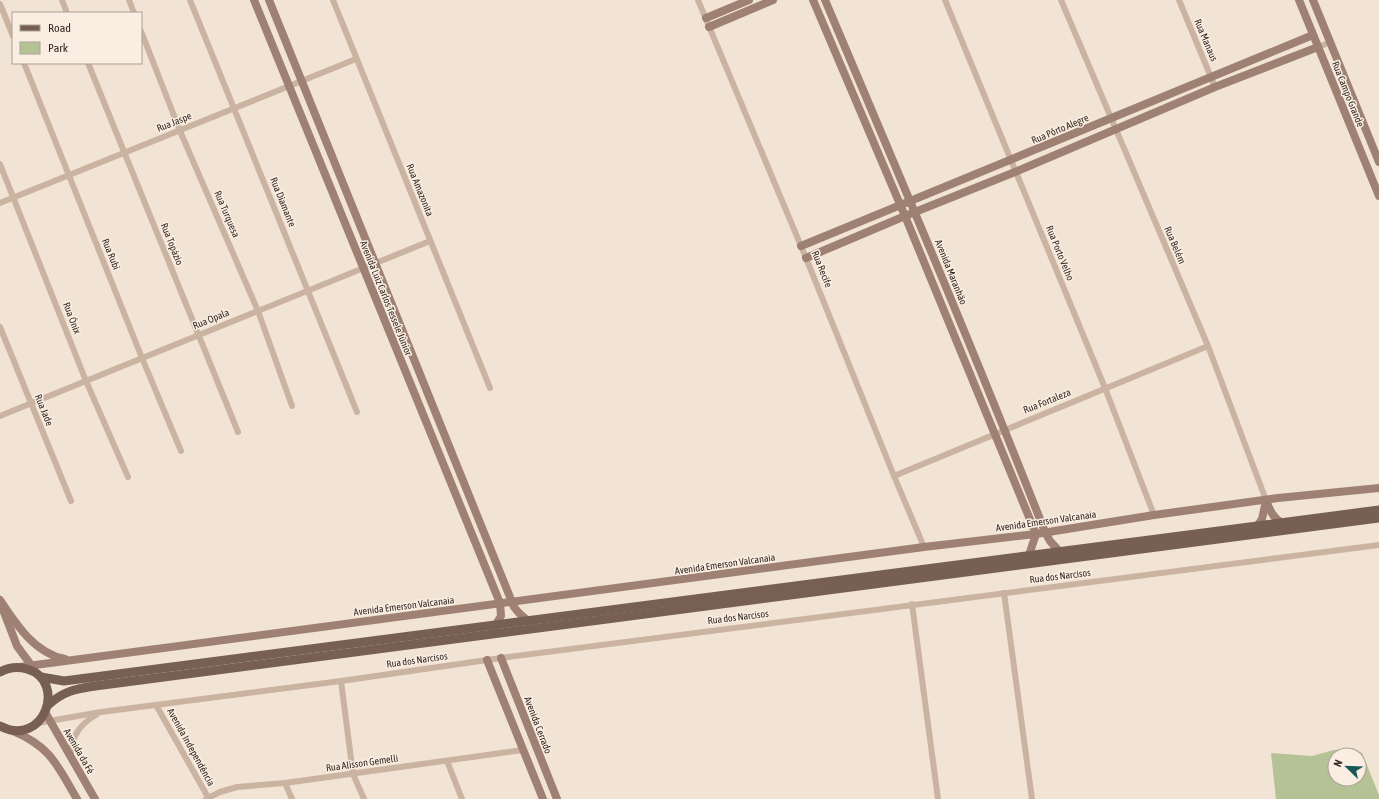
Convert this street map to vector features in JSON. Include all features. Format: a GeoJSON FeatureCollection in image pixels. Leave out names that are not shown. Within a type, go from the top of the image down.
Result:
{"type":"FeatureCollection","features":[{"type":"Feature","properties":{"kind":"main road"},"geometry":{"type":"LineString","coordinates":[[0,672],[10,668],[20,667],[39,676],[64,681],[529,622],[1379,510]]}},
{"type":"Feature","properties":{"kind":"main road"},"geometry":{"type":"LineString","coordinates":[[46,709],[62,694],[72,690],[95,686],[1379,518]]}},
{"type":"Feature","properties":{"kind":"main road"},"geometry":{"type":"LineString","coordinates":[[0,726],[13,731],[22,731],[38,723],[46,709],[49,699],[47,690],[39,676]]}},
{"type":"Feature","properties":{"kind":"street"},"geometry":{"type":"LineString","coordinates":[[62,0],[67,12]]}},
{"type":"Feature","properties":{"kind":"street"},"geometry":{"type":"LineString","coordinates":[[129,0],[134,12]]}},
{"type":"Feature","properties":{"kind":"street","name":"Rua Diamante"},"geometry":{"type":"LineString","coordinates":[[190,0],[356,412]]}},
{"type":"Feature","properties":{"kind":"street","name":"Avenida Luiz Carlos Tessele Júnior"},"geometry":{"type":"LineString","coordinates":[[254,0],[500,603]]}},
{"type":"Feature","properties":{"kind":"street","name":"Avenida Luiz Carlos Tessele Júnior"},"geometry":{"type":"LineString","coordinates":[[269,0],[303,81],[512,602],[519,613],[529,622]]}},
{"type":"Feature","properties":{"kind":"street","name":"Rua Amazonita"},"geometry":{"type":"LineString","coordinates":[[332,0],[490,388]]}},
{"type":"Feature","properties":{"kind":"street","name":"Rua Recife"},"geometry":{"type":"LineString","coordinates":[[698,0],[802,246],[924,547]]}},
{"type":"Feature","properties":{"kind":"street"},"geometry":{"type":"LineString","coordinates":[[706,18],[749,0]]}},
{"type":"Feature","properties":{"kind":"street"},"geometry":{"type":"LineString","coordinates":[[709,27],[774,0]]}},
{"type":"Feature","properties":{"kind":"street"},"geometry":{"type":"LineString","coordinates":[[812,0],[905,216],[1036,534],[1029,555]]}},
{"type":"Feature","properties":{"kind":"street","name":"Avenida Maranhão"},"geometry":{"type":"LineString","coordinates":[[826,0],[916,211],[1045,532],[1050,541],[1059,551]]}},
{"type":"Feature","properties":{"kind":"street","name":"Rua Porto Velho"},"geometry":{"type":"LineString","coordinates":[[945,0],[1105,388],[1154,515]]}},
{"type":"Feature","properties":{"kind":"street","name":"Rua Belém"},"geometry":{"type":"LineString","coordinates":[[1061,0],[1208,346],[1266,500]]}},
{"type":"Feature","properties":{"kind":"street","name":"Rua Manaus"},"geometry":{"type":"LineString","coordinates":[[1179,0],[1216,87]]}},
{"type":"Feature","properties":{"kind":"street","name":"Rua Campo Grande"},"geometry":{"type":"LineString","coordinates":[[1299,0],[1379,196]]}},
{"type":"Feature","properties":{"kind":"street","name":"Rua Campo Grande"},"geometry":{"type":"LineString","coordinates":[[1313,0],[1379,162]]}},
{"type":"Feature","properties":{"kind":"street"},"geometry":{"type":"LineString","coordinates":[[0,4],[12,34]]}},
{"type":"Feature","properties":{"kind":"street","name":"Rua Pôrto Alegre"},"geometry":{"type":"LineString","coordinates":[[802,246],[1071,136],[1244,62],[1313,35],[1326,32]]}},
{"type":"Feature","properties":{"kind":"street","name":"Rua Turquesa"},"geometry":{"type":"LineString","coordinates":[[142,34],[180,131],[258,311],[292,406]]}},
{"type":"Feature","properties":{"kind":"street"},"geometry":{"type":"LineString","coordinates":[[806,258],[1216,87],[1331,42]]}},
{"type":"Feature","properties":{"kind":"street"},"geometry":{"type":"LineString","coordinates":[[1270,52],[1274,64]]}},
{"type":"Feature","properties":{"kind":"street","name":"Rua Jaspe"},"geometry":{"type":"LineString","coordinates":[[0,204],[356,59]]}},
{"type":"Feature","properties":{"kind":"street"},"geometry":{"type":"LineString","coordinates":[[1244,62],[1248,74]]}},
{"type":"Feature","properties":{"kind":"street","name":"Rua Rubi"},"geometry":{"type":"LineString","coordinates":[[24,64],[142,358],[181,451]]}},
{"type":"Feature","properties":{"kind":"street","name":"Rua Topázio"},"geometry":{"type":"LineString","coordinates":[[88,64],[238,432]]}},
{"type":"Feature","properties":{"kind":"street"},"geometry":{"type":"LineString","coordinates":[[1169,94],[1174,105]]}},
{"type":"Feature","properties":{"kind":"street"},"geometry":{"type":"LineString","coordinates":[[1071,136],[1076,146]]}},
{"type":"Feature","properties":{"kind":"street","name":"Rua Ónix"},"geometry":{"type":"LineString","coordinates":[[0,164],[86,381],[128,477]]}},
{"type":"Feature","properties":{"kind":"street","name":"Rua Opala"},"geometry":{"type":"LineString","coordinates":[[0,416],[430,241]]}},
{"type":"Feature","properties":{"kind":"street","name":"Rua Jade"},"geometry":{"type":"LineString","coordinates":[[0,327],[30,404],[71,501]]}},
{"type":"Feature","properties":{"kind":"street","name":"Rua Fortaleza"},"geometry":{"type":"LineString","coordinates":[[894,476],[1208,346]]}},
{"type":"Feature","properties":{"kind":"street","name":"Avenida Emerson Valcanaia"},"geometry":{"type":"LineString","coordinates":[[20,667],[924,547],[1036,534],[1154,515],[1266,500],[1379,488]]}},
{"type":"Feature","properties":{"kind":"street"},"geometry":{"type":"LineString","coordinates":[[1266,500],[1275,519],[1282,523]]}},
{"type":"Feature","properties":{"kind":"street"},"geometry":{"type":"LineString","coordinates":[[1258,525],[1262,519],[1266,500]]}},
{"type":"Feature","properties":{"kind":"street","name":"Rua dos Narcisos"},"geometry":{"type":"LineString","coordinates":[[38,723],[101,712],[342,681],[502,658],[1379,545]]}},
{"type":"Feature","properties":{"kind":"street"},"geometry":{"type":"LineString","coordinates":[[1004,593],[1032,799]]}},
{"type":"Feature","properties":{"kind":"street"},"geometry":{"type":"LineString","coordinates":[[0,601],[20,628],[39,647],[57,656],[74,659]]}},
{"type":"Feature","properties":{"kind":"street"},"geometry":{"type":"LineString","coordinates":[[0,601],[10,631],[17,646],[39,676]]}},
{"type":"Feature","properties":{"kind":"street"},"geometry":{"type":"LineString","coordinates":[[495,626],[501,616],[500,603]]}},
{"type":"Feature","properties":{"kind":"street"},"geometry":{"type":"LineString","coordinates":[[912,604],[938,799]]}},
{"type":"Feature","properties":{"kind":"street","name":"Avenida Cerrado"},"geometry":{"type":"LineString","coordinates":[[502,658],[557,799]]}},
{"type":"Feature","properties":{"kind":"street"},"geometry":{"type":"LineString","coordinates":[[487,660],[543,799]]}},
{"type":"Feature","properties":{"kind":"street"},"geometry":{"type":"LineString","coordinates":[[342,681],[353,774],[364,799]]}},
{"type":"Feature","properties":{"kind":"street","name":"Avenida Independência"},"geometry":{"type":"LineString","coordinates":[[156,705],[208,799]]}},
{"type":"Feature","properties":{"kind":"street","name":"Avenida da Fé"},"geometry":{"type":"LineString","coordinates":[[46,709],[50,721],[95,799]]}},
{"type":"Feature","properties":{"kind":"street","name":"Rua dos Narcisos"},"geometry":{"type":"LineString","coordinates":[[71,757],[72,742],[78,729],[89,719],[101,712]]}},
{"type":"Feature","properties":{"kind":"street"},"geometry":{"type":"LineString","coordinates":[[13,731],[26,737],[45,750],[53,759],[77,799]]}},
{"type":"Feature","properties":{"kind":"street","name":"Rua Alisson Gemelli"},"geometry":{"type":"LineString","coordinates":[[208,799],[220,792],[237,788],[353,774],[523,750]]}},
{"type":"Feature","properties":{"kind":"street"},"geometry":{"type":"LineString","coordinates":[[446,761],[462,799]]}},
{"type":"Feature","properties":{"kind":"street"},"geometry":{"type":"LineString","coordinates":[[285,783],[292,799]]}},
{"type":"Feature","properties":{"kind":"green space"},"geometry":{"type":"Polygon","coordinates":[[[1327,752],[1327,787],[1367,787],[1367,765],[1379,795],[1379,799],[1276,799],[1271,753],[1312,756],[1327,752]]]}}]}
